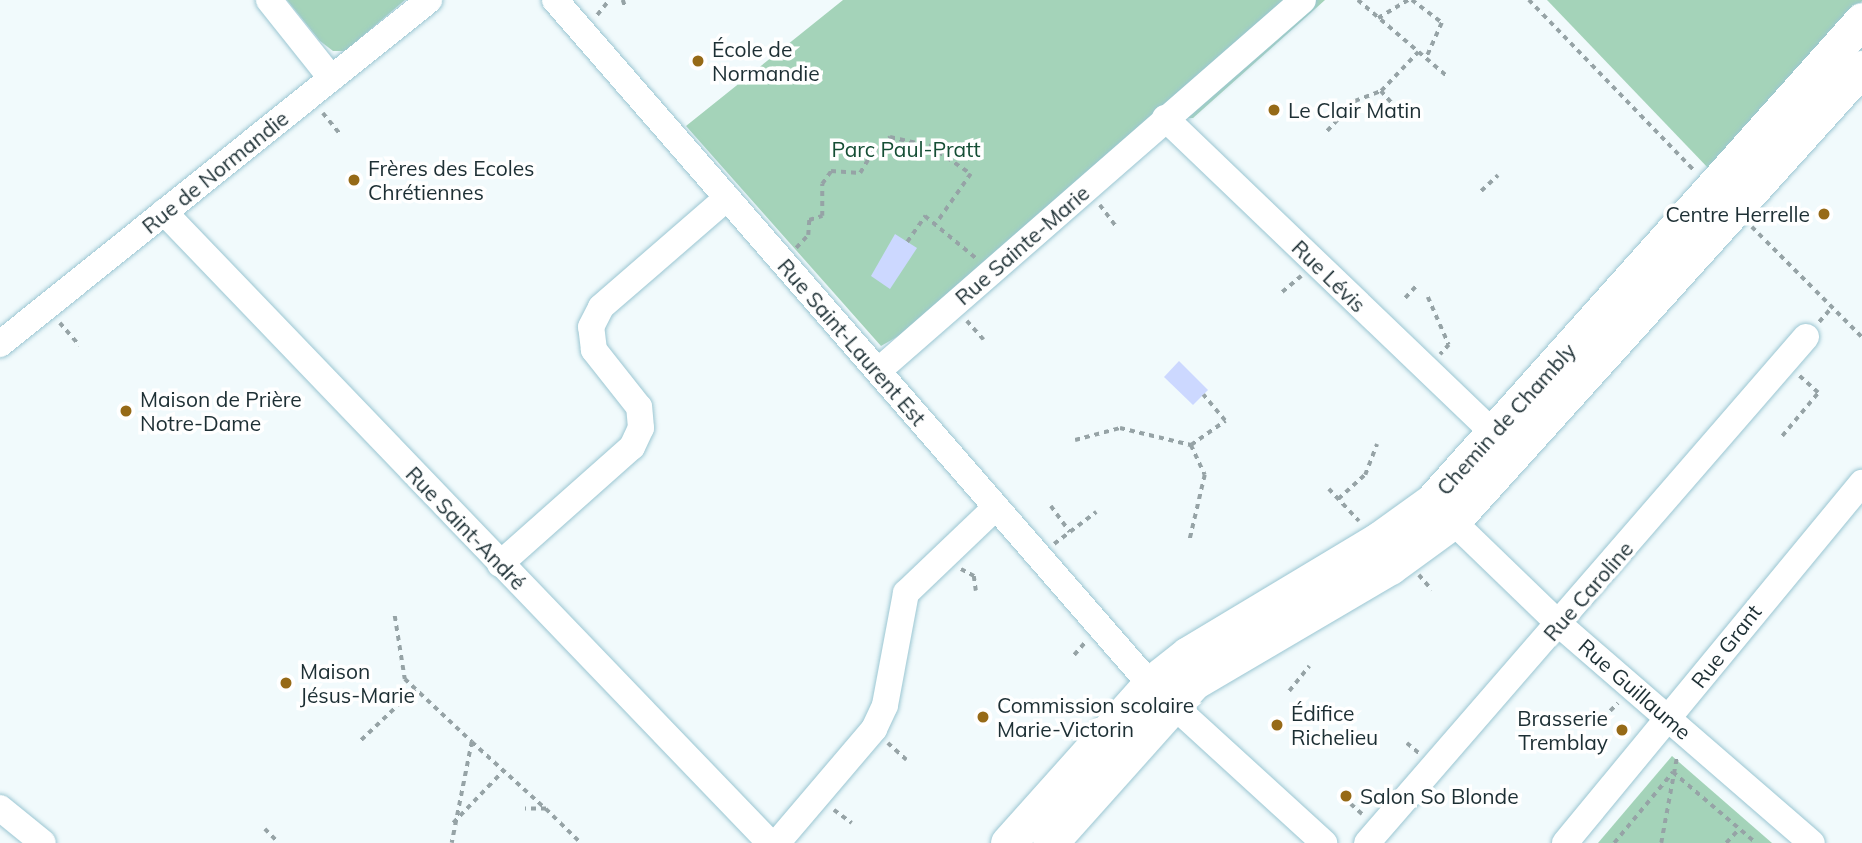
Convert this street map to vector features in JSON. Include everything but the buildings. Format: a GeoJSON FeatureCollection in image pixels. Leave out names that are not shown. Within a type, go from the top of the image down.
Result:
{"type":"FeatureCollection","features":[{"type":"Feature","properties":{"kind":"main road","name":"Chemin de Chambly"},"geometry":{"type":"LineString","coordinates":[[1050,843],[1188,654],[1378,540],[1442,511],[1493,434],[1862,20]]}},
{"type":"Feature","properties":{"kind":"main road","name":"Chemin de Chambly"},"geometry":{"type":"LineString","coordinates":[[1008,843],[1161,694],[1390,567],[1862,68]]}},
{"type":"Feature","properties":{"kind":"street"},"geometry":{"type":"LineString","coordinates":[[269,0],[331,78]]}},
{"type":"Feature","properties":{"kind":"street","name":"Rue de Normandie"},"geometry":{"type":"LineString","coordinates":[[0,344],[429,0]]}},
{"type":"Feature","properties":{"kind":"street","name":"Rue Saint-Laurent Est"},"geometry":{"type":"LineString","coordinates":[[555,0],[1161,694],[1324,843]]}},
{"type":"Feature","properties":{"kind":"street","name":"Rue Sainte-Marie"},"geometry":{"type":"LineString","coordinates":[[878,371],[1303,0]]}},
{"type":"Feature","properties":{"kind":"street","name":"Rue Lévis"},"geometry":{"type":"LineString","coordinates":[[1165,118],[1493,434]]}},
{"type":"Feature","properties":{"kind":"street"},"geometry":{"type":"LineString","coordinates":[[500,564],[632,447],[640,428],[639,407],[594,350],[591,327],[601,307],[727,198]]}},
{"type":"Feature","properties":{"kind":"street","name":"Rue Saint-André"},"geometry":{"type":"LineString","coordinates":[[164,212],[770,843]]}},
{"type":"Feature","properties":{"kind":"street","name":"Rue Caroline"},"geometry":{"type":"LineString","coordinates":[[1367,843],[1560,625],[1806,337]]}},
{"type":"Feature","properties":{"kind":"street","name":"Rue Grant"},"geometry":{"type":"LineString","coordinates":[[1566,843],[1862,483]]}},
{"type":"Feature","properties":{"kind":"street"},"geometry":{"type":"LineString","coordinates":[[777,843],[874,729],[885,705],[906,593],[996,507]]}},
{"type":"Feature","properties":{"kind":"street","name":"Rue Guillaume"},"geometry":{"type":"LineString","coordinates":[[1442,511],[1560,625],[1812,843]]}},
{"type":"Feature","properties":{"kind":"street"},"geometry":{"type":"LineString","coordinates":[[0,808],[33,840]]}},
{"type":"Feature","properties":{"kind":"path"},"geometry":{"type":"LineString","coordinates":[[623,0],[625,6]]}},
{"type":"Feature","properties":{"kind":"path"},"geometry":{"type":"LineString","coordinates":[[1358,0],[1447,76]]}},
{"type":"Feature","properties":{"kind":"path"},"geometry":{"type":"LineString","coordinates":[[1378,18],[1410,0],[1442,23],[1426,59]]}},
{"type":"Feature","properties":{"kind":"path"},"geometry":{"type":"LineString","coordinates":[[1529,0],[1700,176]]}},
{"type":"Feature","properties":{"kind":"path"},"geometry":{"type":"LineString","coordinates":[[1327,131],[1355,101],[1381,91],[1418,52]]}},
{"type":"Feature","properties":{"kind":"path"},"geometry":{"type":"LineString","coordinates":[[1381,91],[1406,120]]}},
{"type":"Feature","properties":{"kind":"path"},"geometry":{"type":"LineString","coordinates":[[783,263],[808,235],[809,220],[822,216],[822,184],[831,171],[860,173],[873,151],[890,137],[930,146],[971,174],[936,224]]}},
{"type":"Feature","properties":{"kind":"path"},"geometry":{"type":"LineString","coordinates":[[1481,191],[1498,175]]}},
{"type":"Feature","properties":{"kind":"path"},"geometry":{"type":"LineString","coordinates":[[1088,189],[1116,226]]}},
{"type":"Feature","properties":{"kind":"path"},"geometry":{"type":"LineString","coordinates":[[907,242],[925,216],[990,273]]}},
{"type":"Feature","properties":{"kind":"path"},"geometry":{"type":"LineString","coordinates":[[1750,225],[1862,337]]}},
{"type":"Feature","properties":{"kind":"path"},"geometry":{"type":"LineString","coordinates":[[1405,298],[1416,286]]}},
{"type":"Feature","properties":{"kind":"path"},"geometry":{"type":"LineString","coordinates":[[1427,369],[1449,345],[1428,298]]}},
{"type":"Feature","properties":{"kind":"path"},"geometry":{"type":"LineString","coordinates":[[46,307],[80,345]]}},
{"type":"Feature","properties":{"kind":"path"},"geometry":{"type":"LineString","coordinates":[[1782,436],[1818,393],[1784,362]]}},
{"type":"Feature","properties":{"kind":"path"},"geometry":{"type":"LineString","coordinates":[[1075,440],[1121,428],[1191,445],[1225,421],[1203,396]]}},
{"type":"Feature","properties":{"kind":"path"},"geometry":{"type":"LineString","coordinates":[[1338,499],[1365,475],[1377,444]]}},
{"type":"Feature","properties":{"kind":"path"},"geometry":{"type":"LineString","coordinates":[[1190,539],[1205,475],[1191,445]]}},
{"type":"Feature","properties":{"kind":"path"},"geometry":{"type":"LineString","coordinates":[[1329,489],[1378,540]]}},
{"type":"Feature","properties":{"kind":"path"},"geometry":{"type":"LineString","coordinates":[[1051,506],[1070,532]]}},
{"type":"Feature","properties":{"kind":"path"},"geometry":{"type":"LineString","coordinates":[[1038,556],[1096,512]]}},
{"type":"Feature","properties":{"kind":"path"},"geometry":{"type":"LineString","coordinates":[[395,616],[405,679],[581,843]]}},
{"type":"Feature","properties":{"kind":"path"},"geometry":{"type":"LineString","coordinates":[[1289,691],[1309,666]]}},
{"type":"Feature","properties":{"kind":"path"},"geometry":{"type":"LineString","coordinates":[[362,740],[415,689]]}},
{"type":"Feature","properties":{"kind":"path"},"geometry":{"type":"LineString","coordinates":[[452,843],[452,825],[472,742]]}},
{"type":"Feature","properties":{"kind":"path"},"geometry":{"type":"LineString","coordinates":[[1661,843],[1679,750]]}},
{"type":"Feature","properties":{"kind":"path"},"geometry":{"type":"LineString","coordinates":[[452,825],[504,770]]}},
{"type":"Feature","properties":{"kind":"path"},"geometry":{"type":"LineString","coordinates":[[1673,772],[1756,843]]}},
{"type":"Feature","properties":{"kind":"path"},"geometry":{"type":"LineString","coordinates":[[1614,843],[1673,772]]}},
{"type":"Feature","properties":{"kind":"path"},"geometry":{"type":"LineString","coordinates":[[525,809],[546,809]]}},
{"type":"Feature","properties":{"kind":"path"},"geometry":{"type":"LineString","coordinates":[[1726,843],[1739,828]]}},
{"type":"Feature","properties":{"kind":"path"},"geometry":{"type":"LineString","coordinates":[[265,829],[279,843]]}},
{"type":"Feature","properties":{"kind":"green space"},"geometry":{"type":"Polygon","coordinates":[[[287,0],[405,0],[345,51],[333,51],[320,41],[287,0]]]}},
{"type":"Feature","properties":{"kind":"green space","name":"Parc Paul-Pratt"},"geometry":{"type":"Polygon","coordinates":[[[843,0],[1325,0],[1193,118],[1165,119],[954,304],[881,346],[686,126],[843,0]]]}},
{"type":"Feature","properties":{"kind":"green space"},"geometry":{"type":"Polygon","coordinates":[[[1547,0],[1862,0],[1862,1],[1710,170],[1547,0]]]}},
{"type":"Feature","properties":{"kind":"green space"},"geometry":{"type":"Polygon","coordinates":[[[1672,756],[1772,843],[1598,843],[1672,756]]]}},
{"type":"Feature","properties":{"kind":"water"},"geometry":{"type":"Polygon","coordinates":[[[895,234],[917,248],[890,289],[871,276],[895,234]]]}},
{"type":"Feature","properties":{"kind":"water"},"geometry":{"type":"Polygon","coordinates":[[[1179,361],[1208,390],[1193,405],[1164,377],[1179,361]]]}},
{"type":"Feature","properties":{"kind":"place","name":"École de Normandie"},"geometry":{"type":"Point","coordinates":[698,61]}},
{"type":"Feature","properties":{"kind":"place","name":"Le Clair Matin"},"geometry":{"type":"Point","coordinates":[1274,110]}},
{"type":"Feature","properties":{"kind":"place","name":"Frères des Ecoles Chrétiennes"},"geometry":{"type":"Point","coordinates":[354,180]}},
{"type":"Feature","properties":{"kind":"place","name":"Centre Herrelle"},"geometry":{"type":"Point","coordinates":[1824,214]}},
{"type":"Feature","properties":{"kind":"place","name":"Maison de Prière Notre-Dame"},"geometry":{"type":"Point","coordinates":[126,411]}},
{"type":"Feature","properties":{"kind":"place","name":"Maison Jésus-Marie"},"geometry":{"type":"Point","coordinates":[286,683]}},
{"type":"Feature","properties":{"kind":"place","name":"Commission scolaire Marie-Victorin"},"geometry":{"type":"Point","coordinates":[983,717]}},
{"type":"Feature","properties":{"kind":"place","name":"Édifice Richelieu"},"geometry":{"type":"Point","coordinates":[1277,725]}},
{"type":"Feature","properties":{"kind":"place","name":"Brasserie Tremblay"},"geometry":{"type":"Point","coordinates":[1622,730]}},
{"type":"Feature","properties":{"kind":"place","name":"Salon So Blonde"},"geometry":{"type":"Point","coordinates":[1346,796]}}]}
